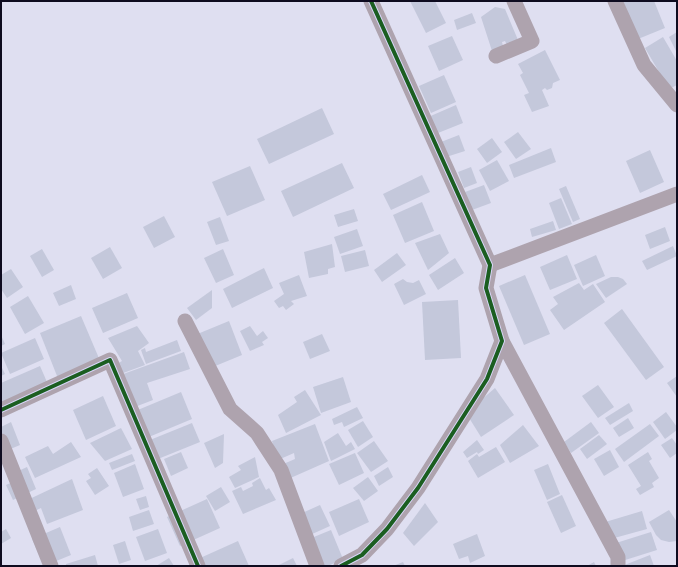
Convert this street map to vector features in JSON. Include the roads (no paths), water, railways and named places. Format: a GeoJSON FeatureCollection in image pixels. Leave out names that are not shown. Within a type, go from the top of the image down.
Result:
{"type":"FeatureCollection","features":[{"type":"Feature","properties":{"kind":"street"},"geometry":{"type":"LineString","coordinates":[[371,1],[490,265],[486,288],[502,341],[618,557],[618,566]]}},
{"type":"Feature","properties":{"kind":"street"},"geometry":{"type":"LineString","coordinates":[[496,56],[532,41],[514,1]]}},
{"type":"Feature","properties":{"kind":"street"},"geometry":{"type":"LineString","coordinates":[[615,1],[644,65],[677,104]]}},
{"type":"Feature","properties":{"kind":"street"},"geometry":{"type":"LineString","coordinates":[[490,265],[677,194]]}},
{"type":"Feature","properties":{"kind":"street"},"geometry":{"type":"LineString","coordinates":[[185,321],[230,409],[257,433],[281,470],[317,566]]}},
{"type":"Feature","properties":{"kind":"street"},"geometry":{"type":"LineString","coordinates":[[340,566],[362,555],[387,528],[418,488],[487,379],[502,341]]}},
{"type":"Feature","properties":{"kind":"street"},"geometry":{"type":"LineString","coordinates":[[1,410],[110,360],[198,566]]}},
{"type":"Feature","properties":{"kind":"street"},"geometry":{"type":"LineString","coordinates":[[1,441],[51,566]]}}]}
